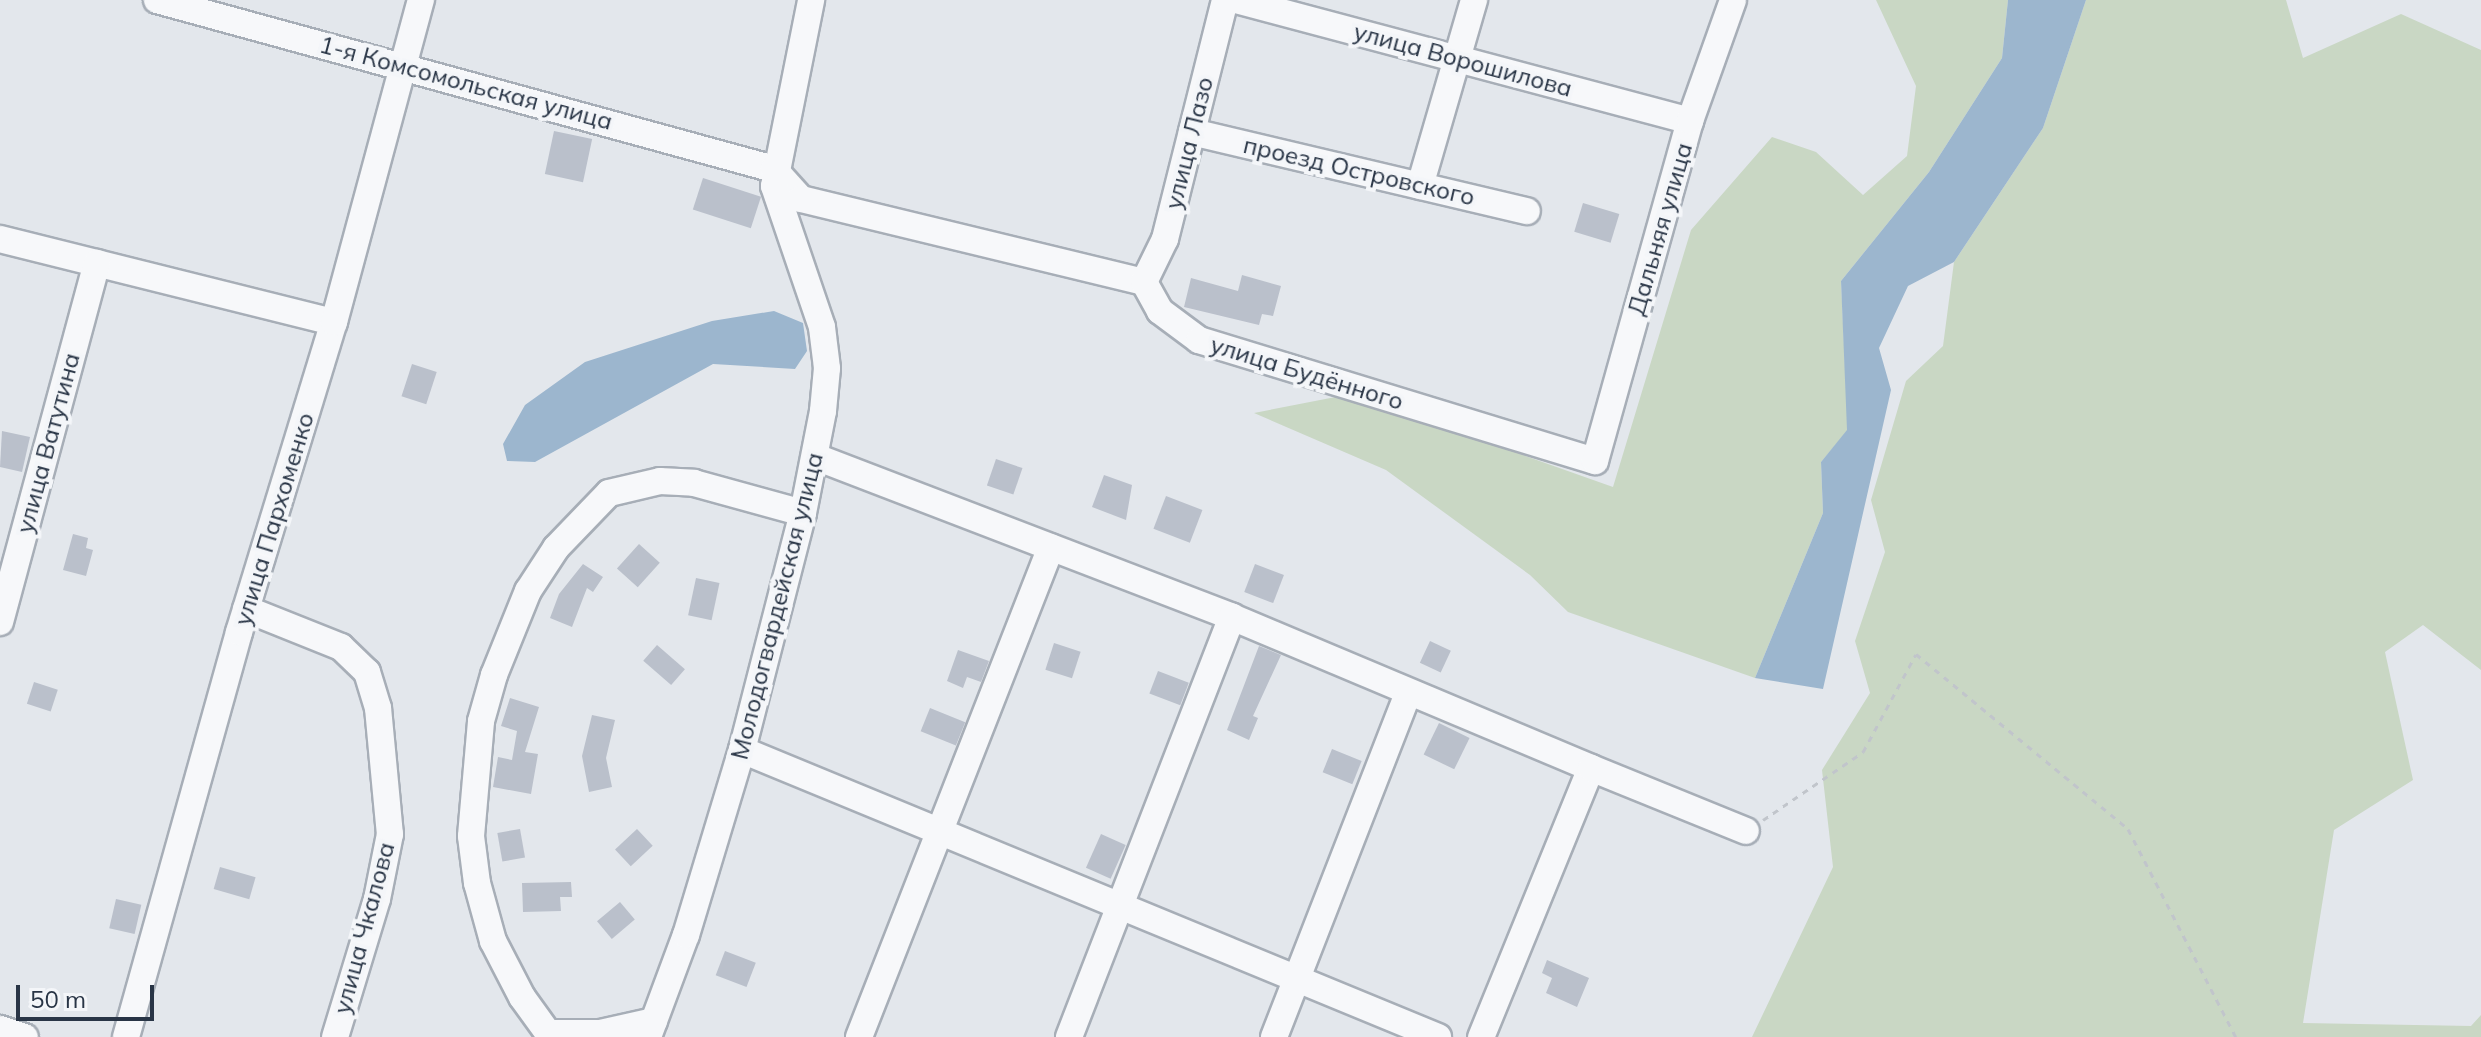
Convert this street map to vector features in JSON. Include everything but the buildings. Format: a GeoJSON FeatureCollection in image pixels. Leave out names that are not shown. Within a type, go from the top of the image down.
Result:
{"type":"FeatureCollection","features":[{"type":"Feature","properties":{"kind":"street","name":"1-я Комсомольская улица"},"geometry":{"type":"LineString","coordinates":[[157,0],[404,65],[774,169]]}},
{"type":"Feature","properties":{"kind":"street","name":"улица Пархоменко"},"geometry":{"type":"LineString","coordinates":[[126,1037],[246,609],[334,322],[421,0]]}},
{"type":"Feature","properties":{"kind":"street","name":"Молодогвардейская улица"},"geometry":{"type":"LineString","coordinates":[[651,1029],[686,935],[742,750],[816,457],[827,368],[822,327],[778,205],[774,169],[811,0]]}},
{"type":"Feature","properties":{"kind":"street","name":"улица Лазо"},"geometry":{"type":"LineString","coordinates":[[1144,282],[1165,239],[1225,0]]}},
{"type":"Feature","properties":{"kind":"street","name":"улица Ворошилова"},"geometry":{"type":"LineString","coordinates":[[1236,0],[1690,121]]}},
{"type":"Feature","properties":{"kind":"street"},"geometry":{"type":"LineString","coordinates":[[1420,186],[1474,0]]}},
{"type":"Feature","properties":{"kind":"street","name":"Дальняя улица"},"geometry":{"type":"LineString","coordinates":[[1595,461],[1690,121],[1733,0]]}},
{"type":"Feature","properties":{"kind":"street","name":"проезд Островского"},"geometry":{"type":"LineString","coordinates":[[1192,132],[1527,211]]}},
{"type":"Feature","properties":{"kind":"street"},"geometry":{"type":"LineString","coordinates":[[774,169],[801,199],[1144,282]]}},
{"type":"Feature","properties":{"kind":"street"},"geometry":{"type":"LineString","coordinates":[[0,239],[334,322]]}},
{"type":"Feature","properties":{"kind":"street","name":"улица Ватутина"},"geometry":{"type":"LineString","coordinates":[[0,622],[97,263]]}},
{"type":"Feature","properties":{"kind":"street","name":"улица Будённого"},"geometry":{"type":"LineString","coordinates":[[1144,282],[1160,311],[1199,340],[1595,461]]}},
{"type":"Feature","properties":{"kind":"street"},"geometry":{"type":"LineString","coordinates":[[816,457],[1232,617],[1408,693],[1746,831]]}},
{"type":"Feature","properties":{"kind":"street"},"geometry":{"type":"LineString","coordinates":[[651,1029],[544,1035],[517,988],[493,941],[477,883],[471,836],[481,721],[528,591],[556,548],[609,493],[624,488],[694,483],[803,513]]}},
{"type":"Feature","properties":{"kind":"street"},"geometry":{"type":"LineString","coordinates":[[859,1037],[1051,547]]}},
{"type":"Feature","properties":{"kind":"street","name":"улица Чкалова"},"geometry":{"type":"LineString","coordinates":[[246,609],[341,647],[367,672],[378,708],[390,834],[377,899],[335,1037]]}},
{"type":"Feature","properties":{"kind":"street"},"geometry":{"type":"LineString","coordinates":[[1069,1037],[1232,617]]}},
{"type":"Feature","properties":{"kind":"street"},"geometry":{"type":"LineString","coordinates":[[1274,1037],[1408,693]]}},
{"type":"Feature","properties":{"kind":"street"},"geometry":{"type":"LineString","coordinates":[[742,750],[938,833],[1298,976],[1438,1037]]}},
{"type":"Feature","properties":{"kind":"street"},"geometry":{"type":"LineString","coordinates":[[1481,1037],[1591,768]]}},
{"type":"Feature","properties":{"kind":"street"},"geometry":{"type":"LineString","coordinates":[[0,1029],[25,1037]]}},
{"type":"Feature","properties":{"kind":"path"},"geometry":{"type":"LineString","coordinates":[[1746,831],[1863,752],[1916,654],[2128,829],[2236,1037]]}},
{"type":"Feature","properties":{"kind":"green space"},"geometry":{"type":"Polygon","coordinates":[[[1876,0],[2008,0],[2002,58],[1929,172],[1841,281],[1848,430],[1821,462],[1823,513],[1755,678],[1568,612],[1530,575],[1386,470],[1254,413],[1351,394],[1613,487],[1691,230],[1772,137],[1816,152],[1863,195],[1907,156],[1916,86],[1876,0]]]}},
{"type":"Feature","properties":{"kind":"green space"},"geometry":{"type":"Polygon","coordinates":[[[2086,0],[2286,0],[2303,58],[2401,14],[2481,50],[2481,670],[2423,625],[2385,652],[2413,780],[2334,830],[2303,1023],[2471,1026],[2481,1015],[2481,1037],[1752,1037],[1833,867],[1822,770],[1870,693],[1855,641],[1885,552],[1871,500],[1906,381],[1943,346],[1954,262],[2043,128],[2086,0]]]}},
{"type":"Feature","properties":{"kind":"water"},"geometry":{"type":"Polygon","coordinates":[[[2008,0],[2086,0],[2043,128],[1954,262],[1908,286],[1879,348],[1891,390],[1823,689],[1755,678],[1823,513],[1821,462],[1847,430],[1841,281],[1929,172],[2002,58],[2008,0]]]}},
{"type":"Feature","properties":{"kind":"water"},"geometry":{"type":"Polygon","coordinates":[[[774,311],[803,323],[807,351],[795,369],[713,364],[535,462],[507,461],[503,444],[525,405],[585,362],[712,321],[774,311]]]}}]}
